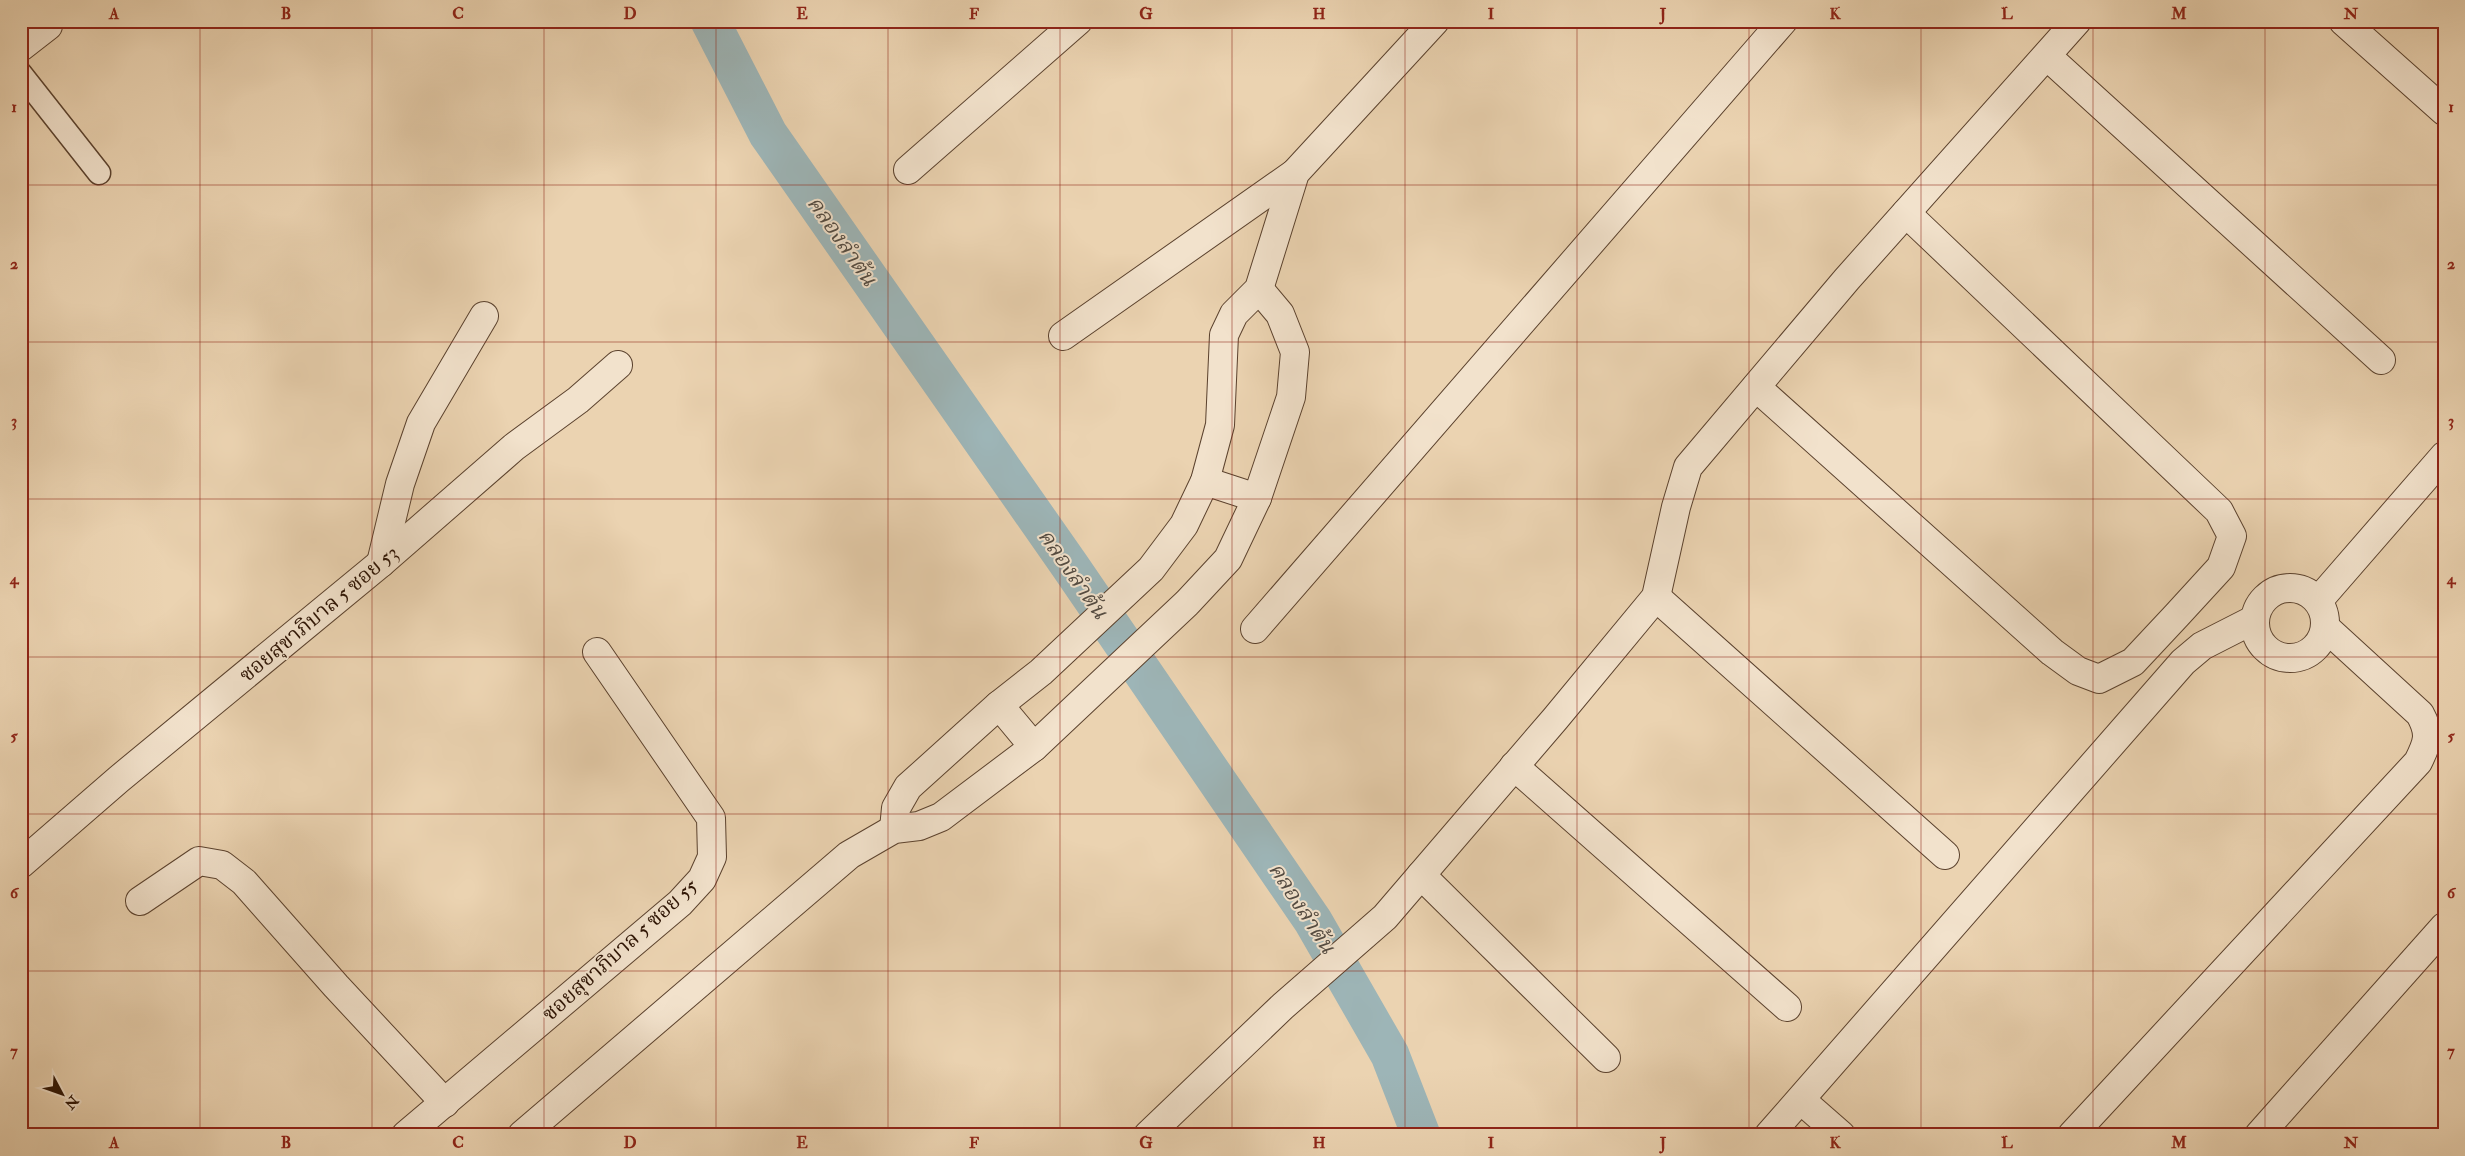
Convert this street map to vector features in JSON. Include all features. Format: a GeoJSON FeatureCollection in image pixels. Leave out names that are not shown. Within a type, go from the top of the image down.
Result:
{"type":"FeatureCollection","features":[{"type":"Feature","properties":{"kind":"street"},"geometry":{"type":"LineString","coordinates":[[908,170],[1078,21]]}},
{"type":"Feature","properties":{"kind":"street"},"geometry":{"type":"LineString","coordinates":[[1063,336],[1295,173],[1435,21]]}},
{"type":"Feature","properties":{"kind":"street"},"geometry":{"type":"LineString","coordinates":[[1255,629],[1783,21]]}},
{"type":"Feature","properties":{"kind":"street"},"geometry":{"type":"LineString","coordinates":[[1148,1135],[1283,1006],[1384,917],[1656,597],[1676,507],[1688,467],[1847,279],[2077,21]]}},
{"type":"Feature","properties":{"kind":"street"},"geometry":{"type":"LineString","coordinates":[[2343,21],[2444,111]]}},
{"type":"Feature","properties":{"kind":"street"},"geometry":{"type":"LineString","coordinates":[[21,47],[48,26]]}},
{"type":"Feature","properties":{"kind":"street"},"geometry":{"type":"LineString","coordinates":[[2047,56],[2381,360]]}},
{"type":"Feature","properties":{"kind":"street"},"geometry":{"type":"LineString","coordinates":[[894,829],[896,808],[908,788],[999,705],[1041,672],[1151,569],[1184,525],[1204,481],[1220,425],[1224,334],[1234,314],[1259,289],[1295,173]]}},
{"type":"Feature","properties":{"kind":"street"},"geometry":{"type":"LineString","coordinates":[[1756,387],[2045,645],[2078,671],[2099,679],[2133,662],[2221,567],[2232,536],[2218,511],[1906,213]]}},
{"type":"Feature","properties":{"kind":"street"},"geometry":{"type":"LineString","coordinates":[[522,1135],[849,856],[894,829],[918,826],[942,816],[1034,747],[1187,603],[1228,559],[1257,498],[1291,397],[1295,352],[1280,314],[1259,289]]}},
{"type":"Feature","properties":{"kind":"street"},"geometry":{"type":"LineString","coordinates":[[381,562],[400,484],[421,423],[484,316]]}},
{"type":"Feature","properties":{"kind":"street","name":"ซอยสุขาภิบาล 5 ซอย 53"},"geometry":{"type":"LineString","coordinates":[[21,864],[119,779],[381,562],[514,447],[578,400],[618,365]]}},
{"type":"Feature","properties":{"kind":"street"},"geometry":{"type":"LineString","coordinates":[[2072,1135],[2418,762],[2426,747],[2428,729],[2420,714],[2321,614],[2307,592],[2294,588],[2280,589],[2268,596],[2259,606],[2255,619],[2256,633],[2262,646],[2272,654],[2286,658],[2300,657],[2312,651],[2320,640],[2321,614],[2444,456]]}},
{"type":"Feature","properties":{"kind":"street"},"geometry":{"type":"LineString","coordinates":[[1204,481],[1257,498]]}},
{"type":"Feature","properties":{"kind":"street"},"geometry":{"type":"LineString","coordinates":[[1656,597],[1945,855]]}},
{"type":"Feature","properties":{"kind":"street"},"geometry":{"type":"LineString","coordinates":[[1769,1135],[2183,662],[2202,646],[2255,619]]}},
{"type":"Feature","properties":{"kind":"street","name":"ซอยสุขาภิบาล 5 ซอย 55"},"geometry":{"type":"LineString","coordinates":[[406,1135],[680,903],[702,879],[712,856],[710,818],[597,652]]}},
{"type":"Feature","properties":{"kind":"street"},"geometry":{"type":"LineString","coordinates":[[999,705],[1034,747]]}},
{"type":"Feature","properties":{"kind":"street"},"geometry":{"type":"LineString","coordinates":[[1514,766],[1787,1007]]}},
{"type":"Feature","properties":{"kind":"street"},"geometry":{"type":"LineString","coordinates":[[140,901],[200,861],[222,865],[244,882],[336,986],[445,1103]]}},
{"type":"Feature","properties":{"kind":"street"},"geometry":{"type":"LineString","coordinates":[[1421,875],[1606,1058]]}},
{"type":"Feature","properties":{"kind":"street"},"geometry":{"type":"LineString","coordinates":[[2259,1135],[2444,927]]}},
{"type":"Feature","properties":{"kind":"street"},"geometry":{"type":"LineString","coordinates":[[1801,1100],[1840,1135]]}},
{"type":"Feature","properties":{"kind":"lane"},"geometry":{"type":"LineString","coordinates":[[21,74],[99,173]]}},
{"type":"Feature","properties":{"kind":"waterway","name":"คลองลำต้น"},"geometry":{"type":"LineString","coordinates":[[710,21],[768,134],[1070,566],[1313,921],[1390,1055],[1421,1135]]}}]}
